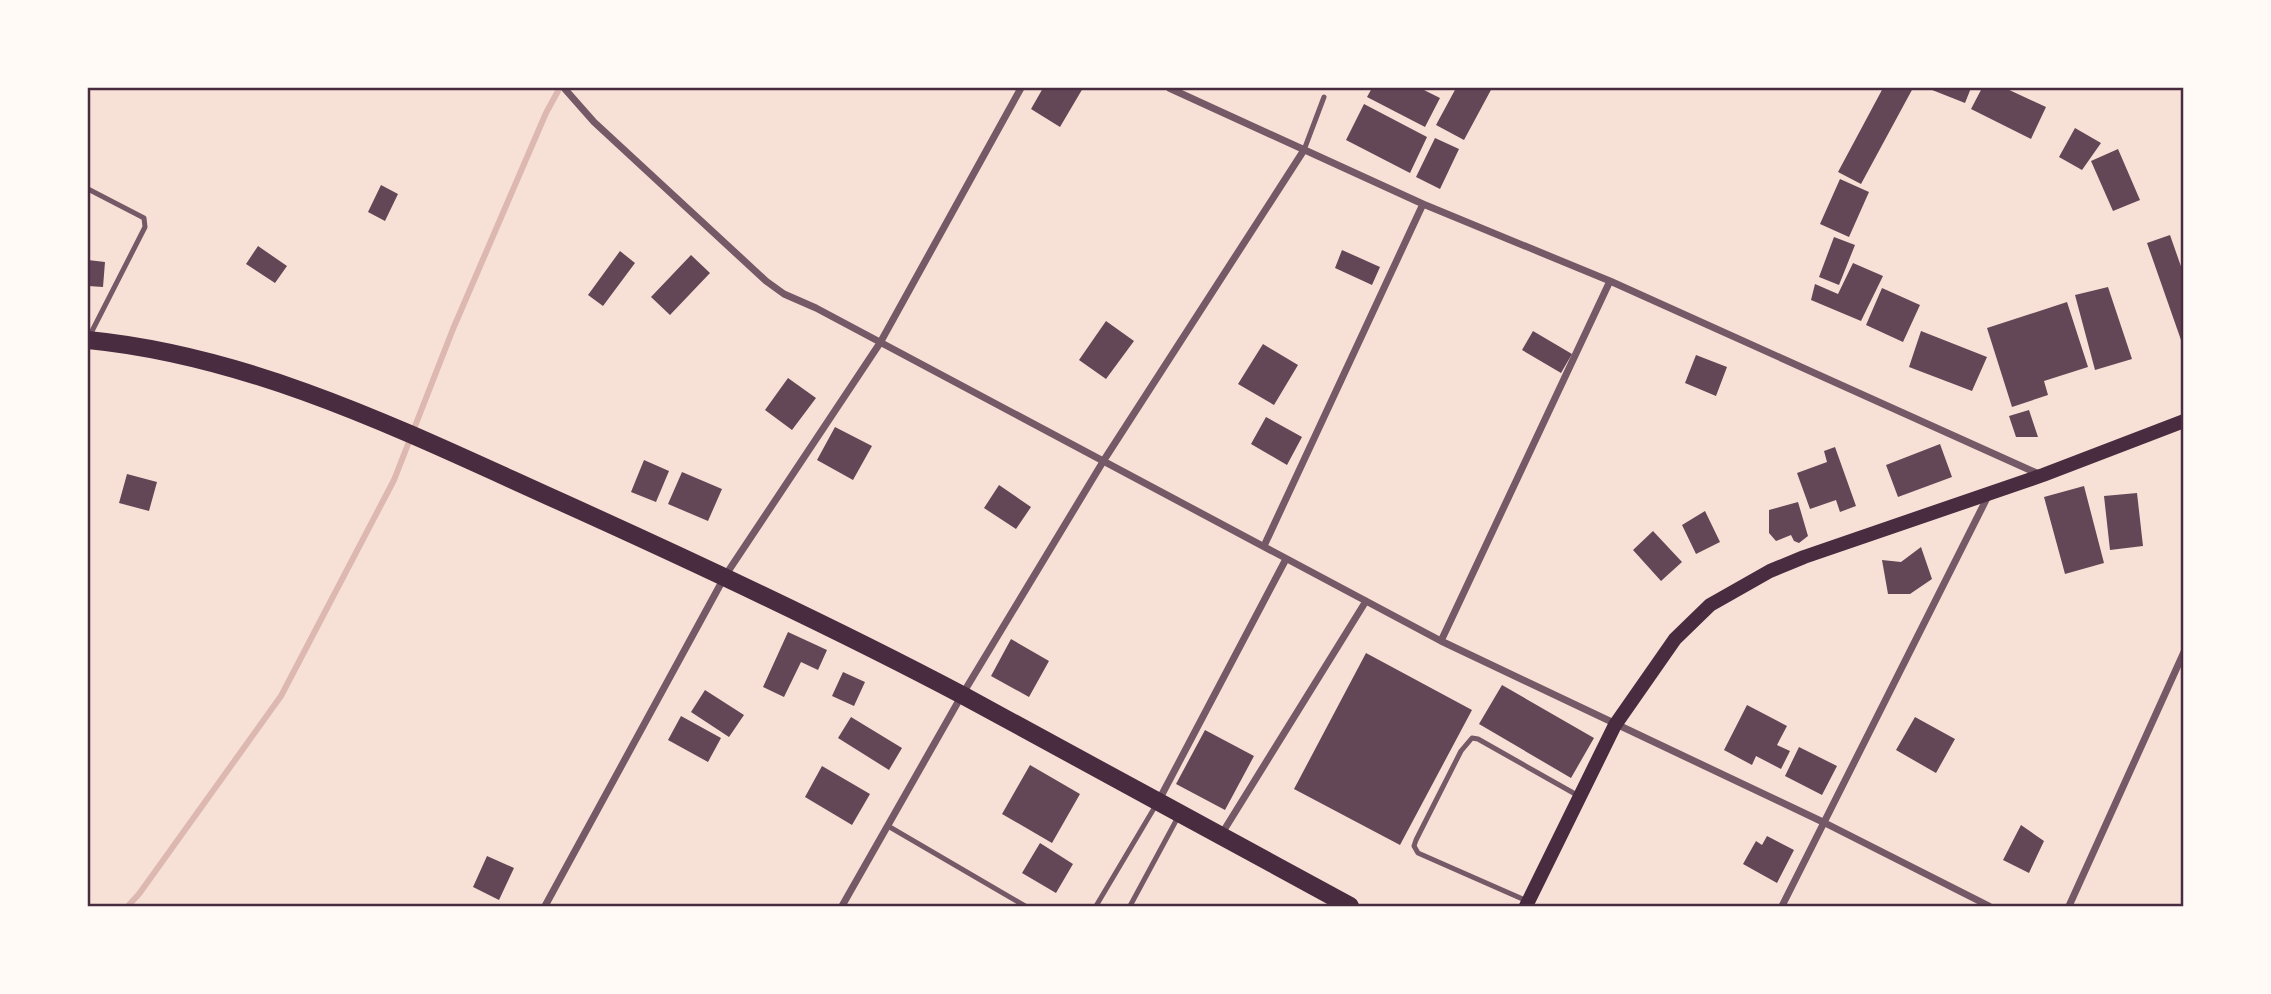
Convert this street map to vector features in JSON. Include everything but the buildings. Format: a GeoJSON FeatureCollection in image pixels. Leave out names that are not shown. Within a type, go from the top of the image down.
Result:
{"type":"FeatureCollection","features":[{"type":"Feature","properties":{"kind":"highway"},"geometry":{"type":"LineString","coordinates":[[88,340],[112,342],[210,361],[327,399],[423,439],[725,576],[962,695],[1350,906]]}},
{"type":"Feature","properties":{"kind":"main road"},"geometry":{"type":"LineString","coordinates":[[1528,904],[1615,725],[1675,639],[1710,605],[1770,572],[1804,557],[2043,475],[2183,421]]}},
{"type":"Feature","properties":{"kind":"street"},"geometry":{"type":"LineString","coordinates":[[564,88],[594,122],[766,281],[785,294],[1441,640],[1825,823],[1989,906]]}},
{"type":"Feature","properties":{"kind":"street"},"geometry":{"type":"LineString","coordinates":[[545,906],[725,576],[880,343],[1021,88]]}},
{"type":"Feature","properties":{"kind":"street"},"geometry":{"type":"LineString","coordinates":[[1169,88],[1423,204],[1610,281],[2043,475]]}},
{"type":"Feature","properties":{"kind":"street"},"geometry":{"type":"LineString","coordinates":[[842,906],[962,695],[1104,460],[1304,150]]}},
{"type":"Feature","properties":{"kind":"street"},"geometry":{"type":"LineString","coordinates":[[1264,546],[1423,204]]}},
{"type":"Feature","properties":{"kind":"street"},"geometry":{"type":"LineString","coordinates":[[1441,640],[1610,281]]}},
{"type":"Feature","properties":{"kind":"street"},"geometry":{"type":"LineString","coordinates":[[1782,906],[1990,492]]}},
{"type":"Feature","properties":{"kind":"street"},"geometry":{"type":"LineString","coordinates":[[1158,802],[1286,559]]}},
{"type":"Feature","properties":{"kind":"street"},"geometry":{"type":"LineString","coordinates":[[1220,836],[1366,601]]}},
{"type":"Feature","properties":{"kind":"street"},"geometry":{"type":"LineString","coordinates":[[2069,906],[2183,652]]}},
{"type":"Feature","properties":{"kind":"lane"},"geometry":{"type":"LineString","coordinates":[[1304,150],[1324,97]]}},
{"type":"Feature","properties":{"kind":"lane"},"geometry":{"type":"LineString","coordinates":[[88,189],[144,218],[145,227],[88,340]]}},
{"type":"Feature","properties":{"kind":"lane"},"geometry":{"type":"LineString","coordinates":[[1528,904],[1419,853],[1415,850],[1416,840],[1461,751],[1475,737],[1580,796]]}},
{"type":"Feature","properties":{"kind":"lane"},"geometry":{"type":"LineString","coordinates":[[1096,906],[1158,802]]}},
{"type":"Feature","properties":{"kind":"lane"},"geometry":{"type":"LineString","coordinates":[[1133,904],[1179,814]]}},
{"type":"Feature","properties":{"kind":"lane"},"geometry":{"type":"LineString","coordinates":[[888,826],[1025,906]]}},
{"type":"Feature","properties":{"kind":"waterway"},"geometry":{"type":"LineString","coordinates":[[128,906],[281,696],[394,480],[453,329],[558,91]]}}]}
